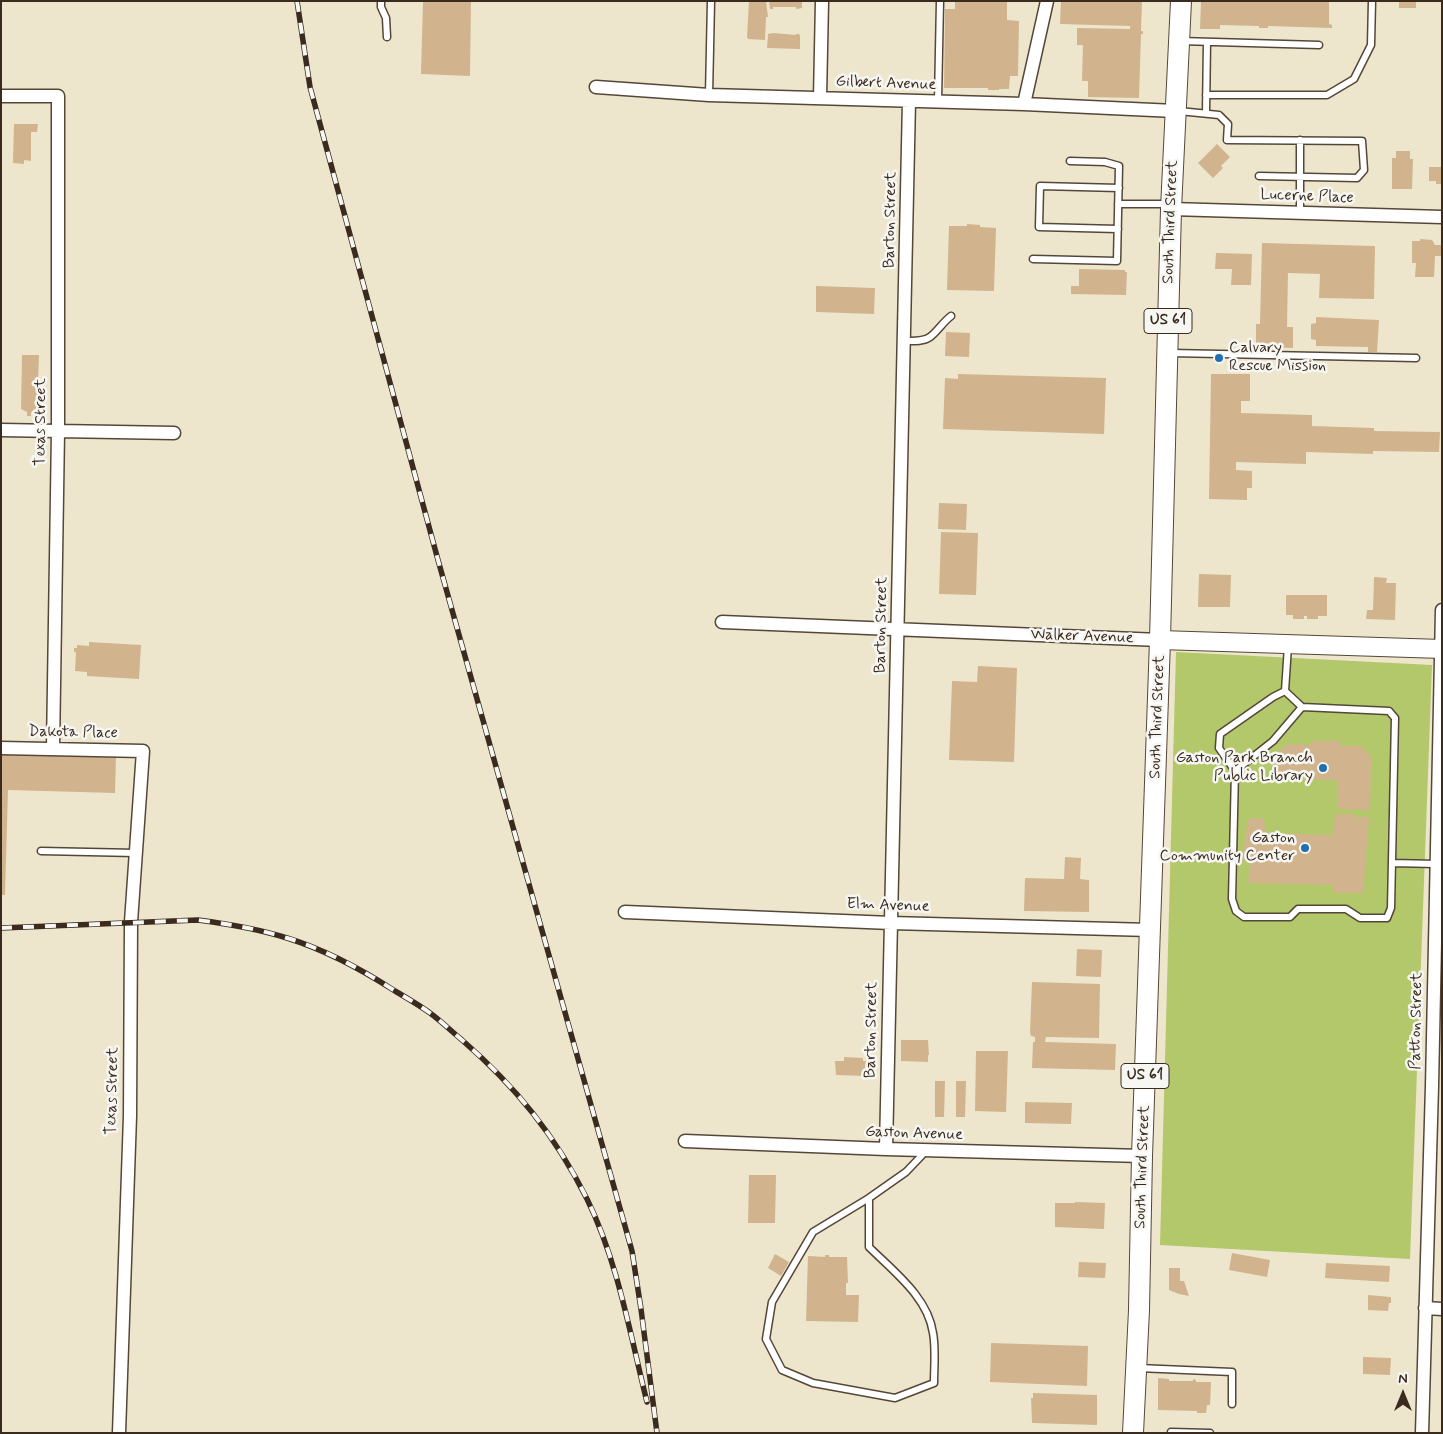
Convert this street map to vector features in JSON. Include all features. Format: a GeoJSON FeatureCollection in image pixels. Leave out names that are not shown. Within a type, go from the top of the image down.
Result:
{"type":"FeatureCollection","features":[{"type":"Feature","properties":{"kind":"main road","name":"South Third Street"},"geometry":{"type":"LineString","coordinates":[[1133,1433],[1160,640],[1171,207],[1181,1]]}},
{"type":"Feature","properties":{"kind":"street"},"geometry":{"type":"LineString","coordinates":[[820,98],[822,1]]}},
{"type":"Feature","properties":{"kind":"street"},"geometry":{"type":"LineString","coordinates":[[1024,104],[1047,1]]}},
{"type":"Feature","properties":{"kind":"street","name":"Gilbert Avenue"},"geometry":{"type":"LineString","coordinates":[[596,86],[709,95],[938,101],[1176,111]]}},
{"type":"Feature","properties":{"kind":"street","name":"Texas Street"},"geometry":{"type":"LineString","coordinates":[[1,96],[58,96],[58,431],[54,748]]}},
{"type":"Feature","properties":{"kind":"street","name":"Barton Street"},"geometry":{"type":"LineString","coordinates":[[886,1149],[909,101]]}},
{"type":"Feature","properties":{"kind":"street","name":"Lucerne Place"},"geometry":{"type":"LineString","coordinates":[[1171,207],[1442,217]]}},
{"type":"Feature","properties":{"kind":"street"},"geometry":{"type":"LineString","coordinates":[[1,430],[174,433]]}},
{"type":"Feature","properties":{"kind":"street","name":"Patton Street"},"geometry":{"type":"LineString","coordinates":[[1422,1433],[1425,1308],[1437,1086],[1436,864],[1440,788],[1442,610]]}},
{"type":"Feature","properties":{"kind":"street","name":"Walker Avenue"},"geometry":{"type":"LineString","coordinates":[[722,622],[1160,640],[1441,649]]}},
{"type":"Feature","properties":{"kind":"street","name":"Dakota Place"},"geometry":{"type":"LineString","coordinates":[[1,748],[143,751]]}},
{"type":"Feature","properties":{"kind":"street","name":"Texas Street"},"geometry":{"type":"LineString","coordinates":[[119,1433],[130,1116],[131,922],[143,751]]}},
{"type":"Feature","properties":{"kind":"street","name":"Elm Avenue"},"geometry":{"type":"LineString","coordinates":[[625,912],[891,923],[1150,930]]}},
{"type":"Feature","properties":{"kind":"street","name":"Gaston Avenue"},"geometry":{"type":"LineString","coordinates":[[685,1141],[1142,1156]]}},
{"type":"Feature","properties":{"kind":"street"},"geometry":{"type":"LineString","coordinates":[[1425,1308],[1442,1309]]}},
{"type":"Feature","properties":{"kind":"lane"},"geometry":{"type":"LineString","coordinates":[[381,1],[381,7],[386,18],[388,37]]}},
{"type":"Feature","properties":{"kind":"lane"},"geometry":{"type":"LineString","coordinates":[[709,95],[711,1]]}},
{"type":"Feature","properties":{"kind":"lane"},"geometry":{"type":"LineString","coordinates":[[938,101],[940,1]]}},
{"type":"Feature","properties":{"kind":"lane"},"geometry":{"type":"LineString","coordinates":[[1206,95],[1327,95],[1354,79],[1371,45],[1372,1]]}},
{"type":"Feature","properties":{"kind":"lane"},"geometry":{"type":"LineString","coordinates":[[1179,41],[1319,45]]}},
{"type":"Feature","properties":{"kind":"lane"},"geometry":{"type":"LineString","coordinates":[[1206,113],[1207,42]]}},
{"type":"Feature","properties":{"kind":"lane"},"geometry":{"type":"LineString","coordinates":[[1176,111],[1219,115],[1228,124],[1227,140],[1362,140],[1364,170],[1357,178],[1259,176]]}},
{"type":"Feature","properties":{"kind":"lane"},"geometry":{"type":"LineString","coordinates":[[1300,140],[1300,213]]}},
{"type":"Feature","properties":{"kind":"lane"},"geometry":{"type":"LineString","coordinates":[[1033,258],[1117,261],[1119,166],[1105,162],[1070,161]]}},
{"type":"Feature","properties":{"kind":"lane"},"geometry":{"type":"LineString","coordinates":[[1118,229],[1038,227],[1040,186],[1119,188]]}},
{"type":"Feature","properties":{"kind":"lane"},"geometry":{"type":"LineString","coordinates":[[1118,204],[1171,207]]}},
{"type":"Feature","properties":{"kind":"lane"},"geometry":{"type":"LineString","coordinates":[[904,341],[930,338],[943,321],[951,316]]}},
{"type":"Feature","properties":{"kind":"lane"},"geometry":{"type":"LineString","coordinates":[[1167,353],[1416,358]]}},
{"type":"Feature","properties":{"kind":"lane"},"geometry":{"type":"LineString","coordinates":[[1284,691],[1288,644]]}},
{"type":"Feature","properties":{"kind":"lane"},"geometry":{"type":"LineString","coordinates":[[1284,691],[1302,707],[1389,711],[1395,718],[1391,908],[1387,918],[1360,918],[1346,910],[1298,908],[1290,917],[1244,917],[1236,911],[1232,898],[1235,771],[1220,748],[1220,734],[1284,691]]}},
{"type":"Feature","properties":{"kind":"lane"},"geometry":{"type":"LineString","coordinates":[[1235,771],[1273,741],[1302,707]]}},
{"type":"Feature","properties":{"kind":"lane"},"geometry":{"type":"LineString","coordinates":[[42,851],[136,853]]}},
{"type":"Feature","properties":{"kind":"lane"},"geometry":{"type":"LineString","coordinates":[[1392,863],[1436,864]]}},
{"type":"Feature","properties":{"kind":"lane"},"geometry":{"type":"LineString","coordinates":[[868,1198],[869,1247],[911,1290],[927,1311],[933,1333],[934,1383],[895,1398],[813,1383],[782,1370],[766,1339],[772,1302],[813,1232],[906,1172],[927,1150]]}},
{"type":"Feature","properties":{"kind":"lane"},"geometry":{"type":"LineString","coordinates":[[1136,1368],[1232,1372],[1232,1404]]}},
{"type":"Feature","properties":{"kind":"lane"},"geometry":{"type":"LineString","coordinates":[[1171,1432],[1210,1433]]}},
{"type":"Feature","properties":{"kind":"green space"},"geometry":{"type":"Polygon","coordinates":[[[1176,652],[1432,665],[1410,1259],[1160,1245],[1176,652]]]}},
{"type":"Feature","properties":{"kind":"building"},"geometry":{"type":"Polygon","coordinates":[[[423,1],[471,1],[470,76],[421,74],[423,1]]]}},
{"type":"Feature","properties":{"kind":"building"},"geometry":{"type":"Polygon","coordinates":[[[749,1],[766,1],[768,17],[766,17],[765,40],[748,39],[747,37],[749,1]]]}},
{"type":"Feature","properties":{"kind":"building"},"geometry":{"type":"Polygon","coordinates":[[[769,1],[802,1],[802,8],[773,7],[773,9],[770,9],[769,1]]]}},
{"type":"Feature","properties":{"kind":"building"},"geometry":{"type":"Polygon","coordinates":[[[955,1],[1007,1],[1007,20],[1019,21],[1018,76],[1010,76],[1009,89],[944,88],[945,9],[955,9],[955,1]]]}},
{"type":"Feature","properties":{"kind":"building"},"geometry":{"type":"Polygon","coordinates":[[[1061,1],[1142,1],[1141,31],[1143,31],[1143,34],[1141,34],[1139,98],[1088,97],[1088,81],[1082,81],[1083,45],[1077,45],[1077,28],[1130,29],[1130,26],[1060,24],[1061,1]]]}},
{"type":"Feature","properties":{"kind":"building"},"geometry":{"type":"Polygon","coordinates":[[[1201,1],[1329,1],[1329,24],[1332,25],[1332,28],[1268,26],[1268,28],[1259,28],[1259,26],[1220,25],[1220,29],[1200,29],[1201,1]]]}},
{"type":"Feature","properties":{"kind":"building"},"geometry":{"type":"Polygon","coordinates":[[[1399,1],[1416,1],[1416,8],[1399,8],[1399,1]]]}},
{"type":"Feature","properties":{"kind":"building"},"geometry":{"type":"Polygon","coordinates":[[[768,34],[799,34],[800,49],[767,48],[768,34]]]}},
{"type":"Feature","properties":{"kind":"building"},"geometry":{"type":"Polygon","coordinates":[[[14,124],[38,124],[37,132],[31,132],[31,161],[24,160],[24,164],[13,163],[14,124]]]}},
{"type":"Feature","properties":{"kind":"building"},"geometry":{"type":"Polygon","coordinates":[[[1217,144],[1230,157],[1213,178],[1198,163],[1217,144]]]}},
{"type":"Feature","properties":{"kind":"building"},"geometry":{"type":"Polygon","coordinates":[[[1396,151],[1410,151],[1410,159],[1413,159],[1412,189],[1392,189],[1392,158],[1396,158],[1396,151]]]}},
{"type":"Feature","properties":{"kind":"building"},"geometry":{"type":"Polygon","coordinates":[[[1429,167],[1442,167],[1442,184],[1436,184],[1436,181],[1429,181],[1429,167]]]}},
{"type":"Feature","properties":{"kind":"building"},"geometry":{"type":"Polygon","coordinates":[[[967,224],[996,228],[994,291],[947,290],[949,226],[967,226],[967,224]]]}},
{"type":"Feature","properties":{"kind":"building"},"geometry":{"type":"Polygon","coordinates":[[[1420,239],[1432,240],[1435,245],[1442,245],[1442,256],[1435,256],[1434,277],[1415,277],[1416,263],[1412,263],[1412,241],[1420,241],[1420,239]]]}},
{"type":"Feature","properties":{"kind":"building"},"geometry":{"type":"Polygon","coordinates":[[[1262,243],[1375,246],[1374,299],[1319,298],[1320,274],[1288,273],[1287,327],[1293,327],[1293,348],[1266,347],[1266,344],[1264,344],[1264,347],[1256,347],[1256,324],[1260,324],[1262,243]]]}},
{"type":"Feature","properties":{"kind":"building"},"geometry":{"type":"Polygon","coordinates":[[[1216,253],[1252,254],[1251,285],[1231,285],[1232,269],[1215,269],[1216,253]]]}},
{"type":"Feature","properties":{"kind":"building"},"geometry":{"type":"Polygon","coordinates":[[[1079,269],[1125,270],[1127,272],[1126,295],[1071,294],[1071,286],[1079,286],[1079,269]]]}},
{"type":"Feature","properties":{"kind":"building"},"geometry":{"type":"Polygon","coordinates":[[[816,286],[875,288],[874,314],[816,312],[816,286]]]}},
{"type":"Feature","properties":{"kind":"building"},"geometry":{"type":"Polygon","coordinates":[[[1316,317],[1379,320],[1377,352],[1368,352],[1368,347],[1316,346],[1316,340],[1311,339],[1311,324],[1316,323],[1316,317]]]}},
{"type":"Feature","properties":{"kind":"building"},"geometry":{"type":"Polygon","coordinates":[[[946,332],[970,333],[969,357],[945,356],[946,332]]]}},
{"type":"Feature","properties":{"kind":"building"},"geometry":{"type":"Polygon","coordinates":[[[22,355],[39,355],[37,410],[31,412],[31,416],[27,416],[27,412],[21,409],[22,355]]]}},
{"type":"Feature","properties":{"kind":"building"},"geometry":{"type":"Polygon","coordinates":[[[958,374],[1106,378],[1104,434],[943,429],[945,378],[958,379],[958,374]]]}},
{"type":"Feature","properties":{"kind":"building"},"geometry":{"type":"Polygon","coordinates":[[[1211,374],[1250,374],[1250,401],[1241,401],[1241,413],[1312,415],[1312,426],[1374,428],[1374,431],[1440,432],[1439,452],[1373,451],[1373,454],[1306,452],[1306,464],[1236,462],[1236,470],[1252,471],[1252,488],[1247,488],[1247,500],[1209,499],[1211,374]]]}},
{"type":"Feature","properties":{"kind":"building"},"geometry":{"type":"Polygon","coordinates":[[[939,503],[967,504],[966,530],[938,529],[939,503]]]}},
{"type":"Feature","properties":{"kind":"building"},"geometry":{"type":"Polygon","coordinates":[[[941,532],[978,533],[976,595],[939,594],[941,532]]]}},
{"type":"Feature","properties":{"kind":"building"},"geometry":{"type":"Polygon","coordinates":[[[1199,574],[1231,575],[1230,607],[1198,607],[1199,574]]]}},
{"type":"Feature","properties":{"kind":"building"},"geometry":{"type":"Polygon","coordinates":[[[1374,577],[1387,578],[1386,583],[1396,583],[1395,620],[1366,619],[1367,610],[1373,610],[1374,577]]]}},
{"type":"Feature","properties":{"kind":"building"},"geometry":{"type":"Polygon","coordinates":[[[1286,595],[1327,595],[1327,616],[1318,616],[1318,619],[1307,619],[1307,616],[1304,616],[1304,619],[1293,619],[1293,615],[1286,615],[1286,595]]]}},
{"type":"Feature","properties":{"kind":"building"},"geometry":{"type":"Polygon","coordinates":[[[89,642],[141,645],[139,679],[87,676],[87,672],[75,671],[76,652],[74,652],[74,648],[77,648],[77,645],[89,646],[89,642]]]}},
{"type":"Feature","properties":{"kind":"building"},"geometry":{"type":"Polygon","coordinates":[[[978,666],[1017,668],[1014,762],[949,760],[952,681],[977,682],[978,666]]]}},
{"type":"Feature","properties":{"kind":"building","name":"Gaston Park Branch Public Library"},"geometry":{"type":"Polygon","coordinates":[[[1311,741],[1341,741],[1340,746],[1361,746],[1371,758],[1370,810],[1337,809],[1338,780],[1275,778],[1275,756],[1287,744],[1311,745],[1311,741]]]}},
{"type":"Feature","properties":{"kind":"building"},"geometry":{"type":"Polygon","coordinates":[[[1,754],[116,756],[115,793],[8,790],[5,895],[1,895],[1,754]]]}},
{"type":"Feature","properties":{"kind":"building","name":"Gaston Community Center"},"geometry":{"type":"Polygon","coordinates":[[[1335,814],[1353,814],[1354,817],[1369,817],[1363,893],[1333,893],[1333,885],[1248,883],[1250,861],[1242,862],[1248,819],[1263,818],[1266,833],[1333,835],[1335,814]]]}},
{"type":"Feature","properties":{"kind":"building"},"geometry":{"type":"Polygon","coordinates":[[[1065,857],[1081,858],[1080,879],[1089,880],[1089,912],[1024,911],[1025,878],[1064,879],[1065,857]]]}},
{"type":"Feature","properties":{"kind":"building"},"geometry":{"type":"Polygon","coordinates":[[[1077,949],[1102,950],[1101,977],[1076,976],[1077,949]]]}},
{"type":"Feature","properties":{"kind":"building"},"geometry":{"type":"Polygon","coordinates":[[[1032,982],[1100,984],[1099,1038],[1046,1037],[1045,1042],[1116,1044],[1115,1070],[1032,1068],[1033,1042],[1035,1042],[1035,1037],[1031,1036],[1030,1032],[1032,982]]]}},
{"type":"Feature","properties":{"kind":"building"},"geometry":{"type":"Polygon","coordinates":[[[901,1040],[928,1040],[928,1062],[901,1061],[901,1040]]]}},
{"type":"Feature","properties":{"kind":"building"},"geometry":{"type":"Polygon","coordinates":[[[976,1051],[1008,1051],[1006,1112],[975,1111],[976,1051]]]}},
{"type":"Feature","properties":{"kind":"building"},"geometry":{"type":"Polygon","coordinates":[[[844,1057],[863,1058],[863,1061],[866,1061],[865,1076],[836,1075],[835,1061],[844,1061],[844,1057]]]}},
{"type":"Feature","properties":{"kind":"building"},"geometry":{"type":"Polygon","coordinates":[[[935,1081],[945,1081],[944,1117],[935,1117],[935,1081]]]}},
{"type":"Feature","properties":{"kind":"building"},"geometry":{"type":"Polygon","coordinates":[[[956,1081],[966,1081],[965,1117],[956,1117],[956,1081]]]}},
{"type":"Feature","properties":{"kind":"building"},"geometry":{"type":"Polygon","coordinates":[[[1025,1102],[1072,1103],[1071,1124],[1025,1123],[1025,1102]]]}},
{"type":"Feature","properties":{"kind":"building"},"geometry":{"type":"Polygon","coordinates":[[[749,1175],[776,1175],[775,1223],[748,1223],[749,1175]]]}},
{"type":"Feature","properties":{"kind":"building"},"geometry":{"type":"Polygon","coordinates":[[[1055,1203],[1105,1203],[1104,1229],[1055,1227],[1055,1203]]]}},
{"type":"Feature","properties":{"kind":"building"},"geometry":{"type":"Polygon","coordinates":[[[1232,1253],[1270,1260],[1267,1277],[1229,1270],[1232,1253]]]}},
{"type":"Feature","properties":{"kind":"building"},"geometry":{"type":"Polygon","coordinates":[[[775,1254],[789,1262],[781,1276],[768,1268],[775,1254]]]}},
{"type":"Feature","properties":{"kind":"building"},"geometry":{"type":"Polygon","coordinates":[[[825,1255],[829,1255],[829,1257],[847,1257],[848,1283],[846,1283],[846,1295],[859,1295],[858,1322],[806,1321],[808,1256],[825,1257],[825,1255]]]}},
{"type":"Feature","properties":{"kind":"building"},"geometry":{"type":"Polygon","coordinates":[[[1079,1262],[1106,1263],[1105,1278],[1078,1277],[1079,1262]]]}},
{"type":"Feature","properties":{"kind":"building"},"geometry":{"type":"Polygon","coordinates":[[[1326,1263],[1390,1266],[1389,1282],[1325,1278],[1326,1263]]]}},
{"type":"Feature","properties":{"kind":"building"},"geometry":{"type":"Polygon","coordinates":[[[1169,1268],[1180,1268],[1180,1281],[1184,1281],[1189,1296],[1169,1290],[1169,1268]]]}},
{"type":"Feature","properties":{"kind":"building"},"geometry":{"type":"Polygon","coordinates":[[[1368,1295],[1391,1297],[1388,1311],[1368,1310],[1368,1295]]]}},
{"type":"Feature","properties":{"kind":"building"},"geometry":{"type":"Polygon","coordinates":[[[991,1343],[1088,1346],[1087,1386],[990,1382],[991,1343]]]}},
{"type":"Feature","properties":{"kind":"building"},"geometry":{"type":"Polygon","coordinates":[[[1363,1357],[1391,1358],[1390,1375],[1363,1374],[1363,1357]]]}},
{"type":"Feature","properties":{"kind":"building"},"geometry":{"type":"Polygon","coordinates":[[[1158,1378],[1169,1379],[1169,1381],[1193,1381],[1193,1379],[1196,1382],[1211,1382],[1210,1405],[1207,1405],[1206,1413],[1158,1410],[1158,1378]]]}},
{"type":"Feature","properties":{"kind":"building"},"geometry":{"type":"Polygon","coordinates":[[[1033,1393],[1097,1395],[1097,1425],[1032,1423],[1031,1398],[1033,1398],[1033,1393]]]}},
{"type":"Feature","properties":{"kind":"railway"},"geometry":{"type":"LineString","coordinates":[[297,1],[310,87],[438,560],[632,1251],[657,1433]]}},
{"type":"Feature","properties":{"kind":"railway"},"geometry":{"type":"LineString","coordinates":[[1,928],[198,920],[243,927],[287,938],[329,954],[369,975],[430,1013],[482,1058],[517,1094],[548,1133],[575,1176],[598,1223],[615,1273],[647,1402]]}},
{"type":"Feature","properties":{"kind":"place","name":"Calvary Rescue Mission"},"geometry":{"type":"Point","coordinates":[1219,358]}},
{"type":"Feature","properties":{"kind":"place","name":"Gaston Park Branch Public Library"},"geometry":{"type":"Point","coordinates":[1323,768]}},
{"type":"Feature","properties":{"kind":"place","name":"Gaston Community Center"},"geometry":{"type":"Point","coordinates":[1305,848]}}]}
